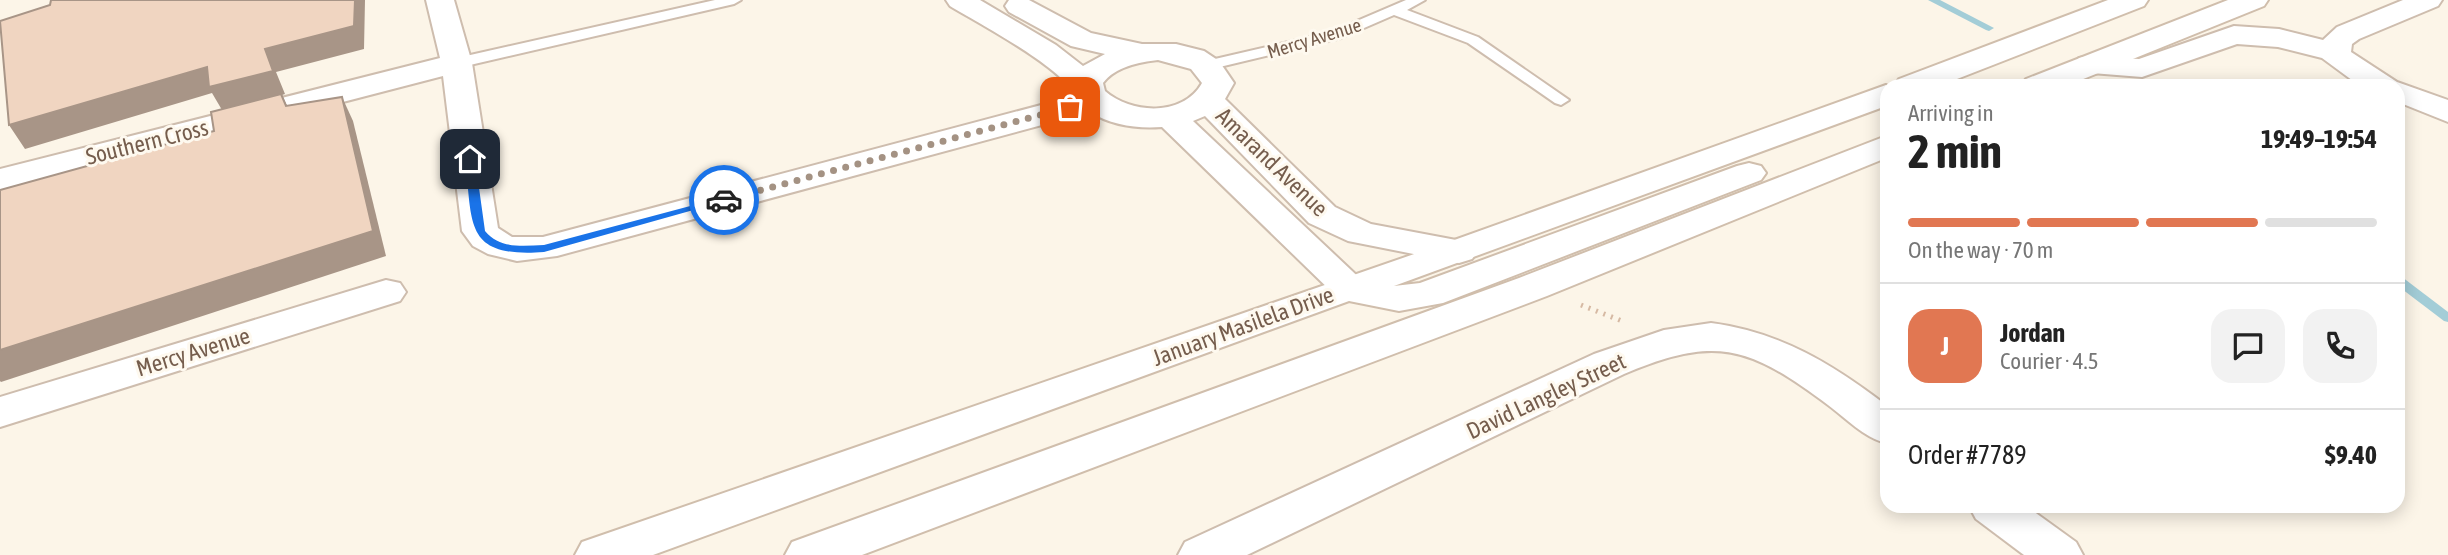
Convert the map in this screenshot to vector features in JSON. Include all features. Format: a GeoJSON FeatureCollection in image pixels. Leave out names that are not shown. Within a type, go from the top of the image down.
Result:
{"type":"FeatureCollection","features":[{"type":"Feature","properties":{"kind":"street"},"geometry":{"type":"LineString","coordinates":[[440,0],[457,63],[480,231],[489,242],[517,250],[544,248],[1092,93]]}},
{"type":"Feature","properties":{"kind":"street"},"geometry":{"type":"LineString","coordinates":[[960,0],[1045,51],[1105,107],[1127,115],[1169,116],[1208,101],[1218,83],[1215,74],[1207,65],[1177,53],[1138,52],[1082,40],[1008,0]]}},
{"type":"Feature","properties":{"kind":"street"},"geometry":{"type":"LineString","coordinates":[[1928,79],[2134,0]]}},
{"type":"Feature","properties":{"kind":"street"},"geometry":{"type":"LineString","coordinates":[[2055,79],[2254,0]]}},
{"type":"Feature","properties":{"kind":"street"},"geometry":{"type":"LineString","coordinates":[[2333,52],[2336,41],[2348,33],[2428,0]]}},
{"type":"Feature","properties":{"kind":"street"},"geometry":{"type":"LineString","coordinates":[[2090,65],[2142,68],[2234,35],[2279,38],[2333,52],[2357,72],[2370,79]]}},
{"type":"Feature","properties":{"kind":"street"},"geometry":{"type":"LineString","coordinates":[[1092,93],[1093,74],[1103,64],[1138,52]]}},
{"type":"Feature","properties":{"kind":"street","name":"Southern Cross"},"geometry":{"type":"LineString","coordinates":[[0,180],[457,63]]}},
{"type":"Feature","properties":{"kind":"street"},"geometry":{"type":"LineString","coordinates":[[2405,94],[2448,112]]}},
{"type":"Feature","properties":{"kind":"street","name":"January Masilela Drive"},"geometry":{"type":"LineString","coordinates":[[599,555],[1350,287],[1459,251],[1880,97]]}},
{"type":"Feature","properties":{"kind":"street","name":"Amarand Avenue"},"geometry":{"type":"LineString","coordinates":[[1208,101],[1322,215],[1361,233],[1459,251]]}},
{"type":"Feature","properties":{"kind":"street","name":"Amarand Avenue"},"geometry":{"type":"LineString","coordinates":[[1169,116],[1350,287]]}},
{"type":"Feature","properties":{"kind":"street"},"geometry":{"type":"LineString","coordinates":[[1350,287],[1382,299],[1407,299],[1429,294],[1770,166],[1824,150],[1880,140]]}},
{"type":"Feature","properties":{"kind":"street"},"geometry":{"type":"LineString","coordinates":[[809,555],[1533,287],[1880,148]]}},
{"type":"Feature","properties":{"kind":"street","name":"Mercy Avenue"},"geometry":{"type":"LineString","coordinates":[[0,412],[386,292]]}},
{"type":"Feature","properties":{"kind":"street","name":"David Langley Street"},"geometry":{"type":"LineString","coordinates":[[1202,555],[1559,388],[1672,340],[1709,336],[1753,343],[1816,375],[1880,414]]}},
{"type":"Feature","properties":{"kind":"street"},"geometry":{"type":"LineString","coordinates":[[2002,513],[2059,555]]}},
{"type":"Feature","properties":{"kind":"lane"},"geometry":{"type":"LineString","coordinates":[[457,63],[734,0]]}},
{"type":"Feature","properties":{"kind":"lane","name":"Mercy Avenue"},"geometry":{"type":"LineString","coordinates":[[1207,65],[1327,37],[1418,0]]}},
{"type":"Feature","properties":{"kind":"lane"},"geometry":{"type":"LineString","coordinates":[[1396,11],[1473,40],[1561,100]]}},
{"type":"Feature","properties":{"kind":"path"},"geometry":{"type":"LineString","coordinates":[[1533,287],[1672,340]]}},
{"type":"Feature","properties":{"kind":"building"},"geometry":{"type":"Polygon","coordinates":[[[51,0],[355,0],[354,26],[265,49],[273,71],[209,87],[207,67],[9,125],[0,21],[50,5],[51,0]]]}},
{"type":"Feature","properties":{"kind":"building"},"geometry":{"type":"Polygon","coordinates":[[[281,94],[286,106],[342,97],[373,231],[0,350],[0,190],[214,131],[211,112],[281,94]]]}},
{"type":"Feature","properties":{"kind":"waterway"},"geometry":{"type":"LineString","coordinates":[[1933,0],[1989,28]]}},
{"type":"Feature","properties":{"kind":"waterway"},"geometry":{"type":"LineString","coordinates":[[2405,285],[2448,318]]}},
{"type":"Feature","properties":{"kind":"way so far"},"geometry":{"type":"LineString","coordinates":[[724,200],[1070,107]]}},
{"type":"Feature","properties":{"kind":"route"},"geometry":{"type":"LineString","coordinates":[[470,159],[480,231],[489,242],[517,250],[544,248],[724,200]]}}]}
